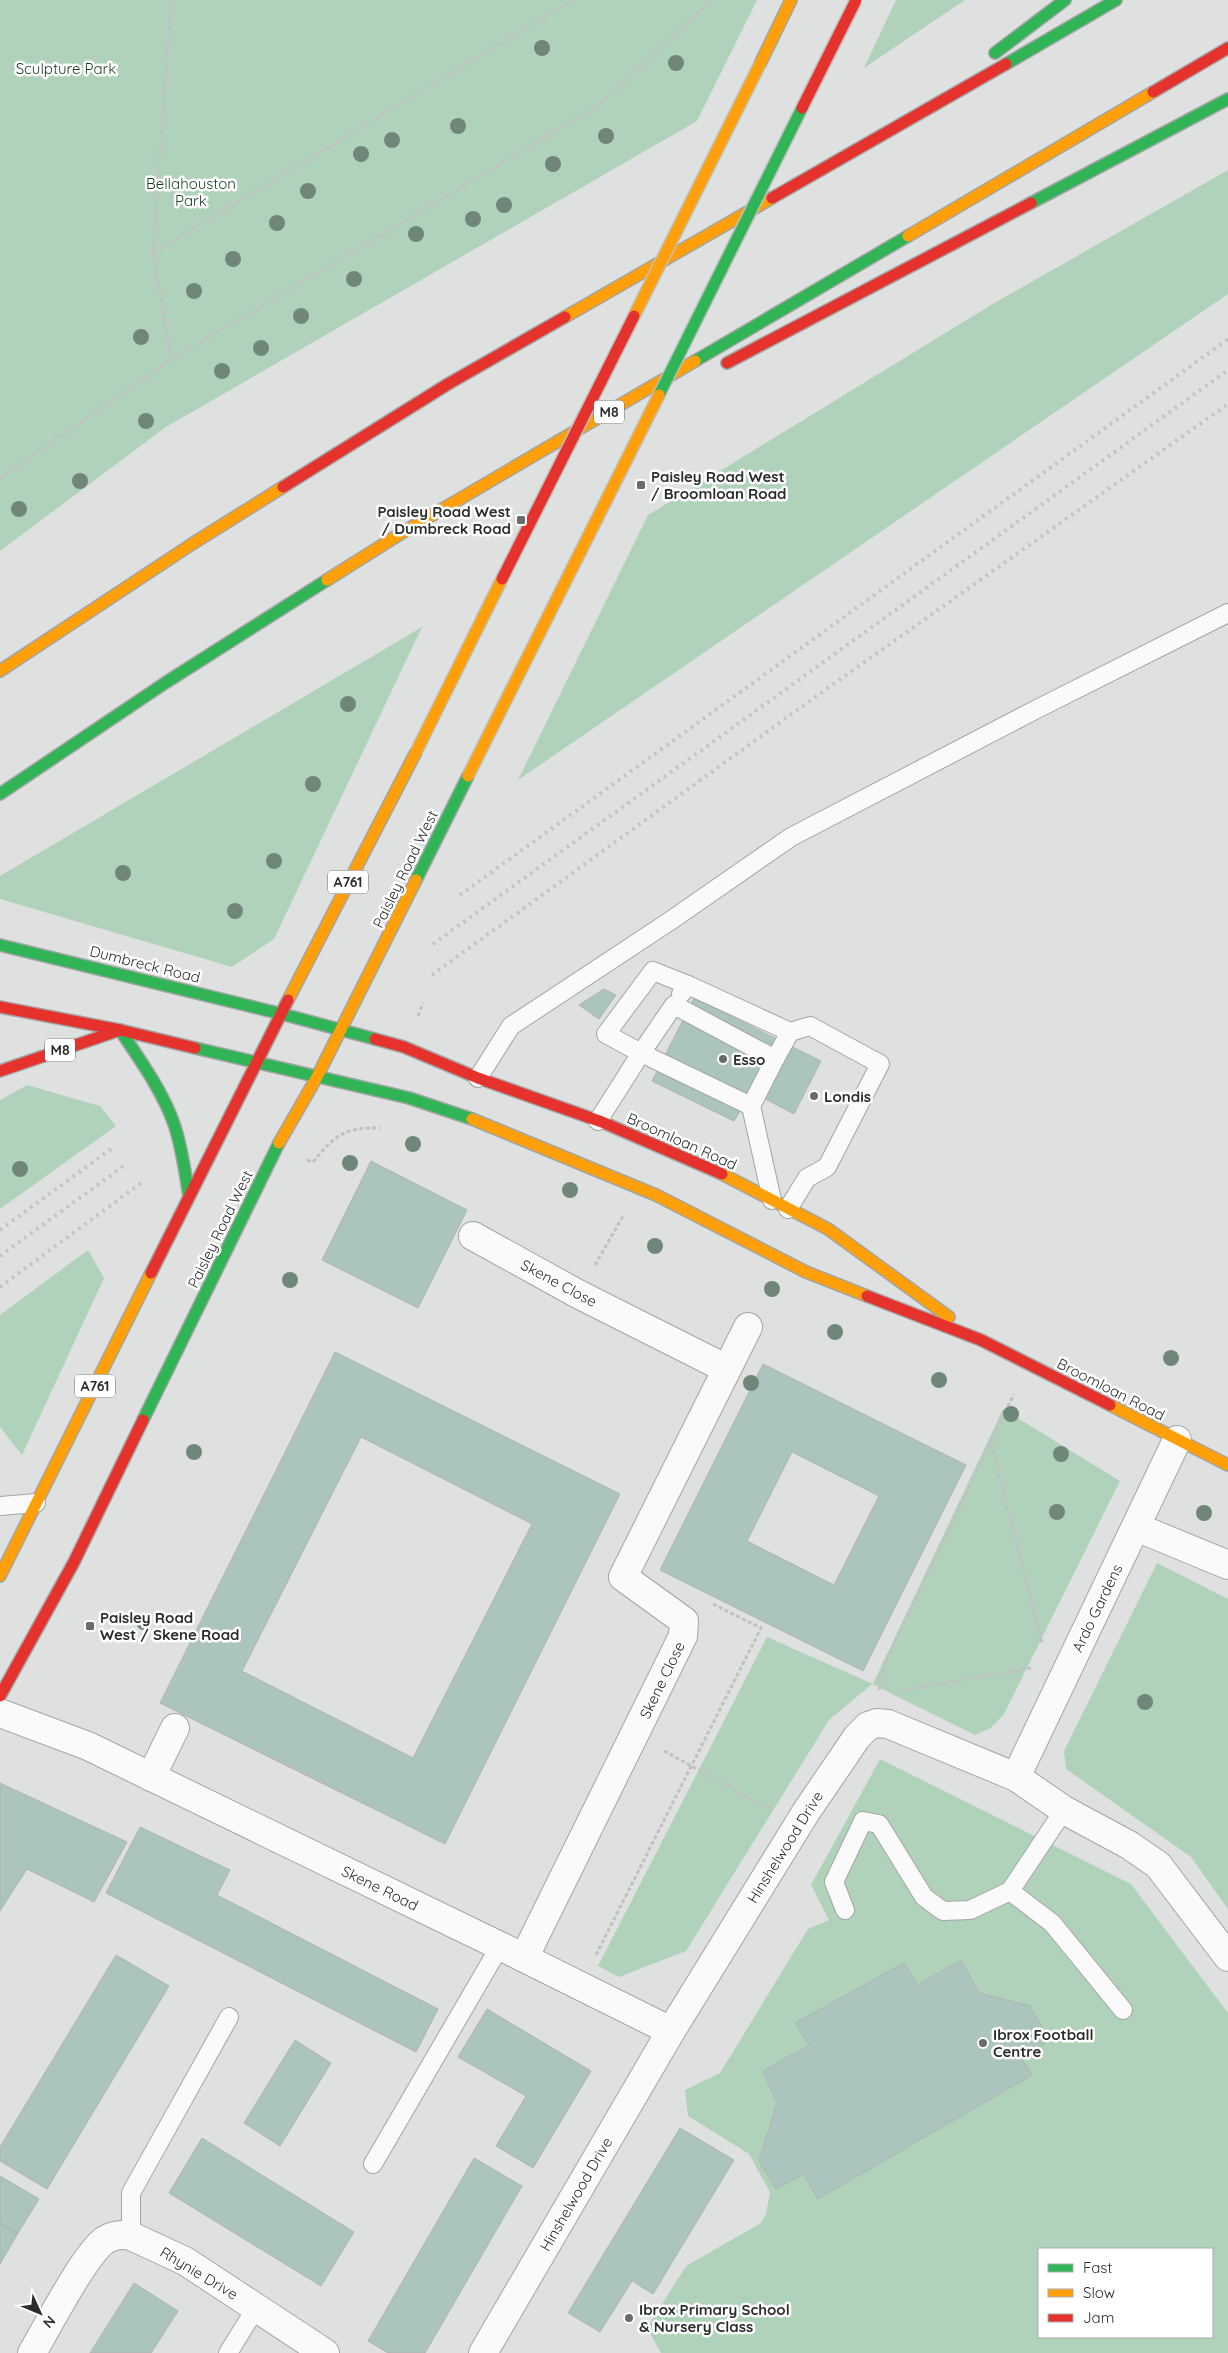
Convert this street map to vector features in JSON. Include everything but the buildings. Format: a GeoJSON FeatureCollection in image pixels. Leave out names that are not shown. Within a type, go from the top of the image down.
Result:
{"type":"FeatureCollection","features":[{"type":"Feature","properties":{"kind":"main road","name":"A761"},"geometry":{"type":"LineString","coordinates":[[0,1576],[256,1062],[416,752],[791,0]]}},
{"type":"Feature","properties":{"kind":"main road","name":"Paisley Road West"},"geometry":{"type":"LineString","coordinates":[[0,1696],[74,1562],[276,1148],[318,1078],[856,0]]}},
{"type":"Feature","properties":{"kind":"main road"},"geometry":{"type":"LineString","coordinates":[[898,126],[1065,0]]}},
{"type":"Feature","properties":{"kind":"main road"},"geometry":{"type":"LineString","coordinates":[[0,671],[192,544],[448,384],[1116,0]]}},
{"type":"Feature","properties":{"kind":"main road","name":"M8"},"geometry":{"type":"LineString","coordinates":[[0,794],[165,683],[400,534],[1228,48]]}},
{"type":"Feature","properties":{"kind":"main road"},"geometry":{"type":"LineString","coordinates":[[716,369],[1228,99]]}},
{"type":"Feature","properties":{"kind":"main road"},"geometry":{"type":"LineString","coordinates":[[637,410],[672,392]]}},
{"type":"Feature","properties":{"kind":"main road"},"geometry":{"type":"LineString","coordinates":[[400,534],[620,419]]}},
{"type":"Feature","properties":{"kind":"main road","name":"Dumbreck Road"},"geometry":{"type":"LineString","coordinates":[[0,944],[341,1030]]}},
{"type":"Feature","properties":{"kind":"main road"},"geometry":{"type":"LineString","coordinates":[[0,1007],[120,1030],[256,1062]]}},
{"type":"Feature","properties":{"kind":"main road"},"geometry":{"type":"LineString","coordinates":[[120,1030],[155,1082],[173,1122],[183,1157],[189,1196]]}},
{"type":"Feature","properties":{"kind":"main road","name":"M8"},"geometry":{"type":"LineString","coordinates":[[0,1071],[120,1030]]}},
{"type":"Feature","properties":{"kind":"main road","name":"Broomloan Road"},"geometry":{"type":"LineString","coordinates":[[341,1030],[404,1047],[478,1078],[598,1120],[732,1180],[828,1230],[981,1340]]}},
{"type":"Feature","properties":{"kind":"main road","name":"Broomloan Road"},"geometry":{"type":"LineString","coordinates":[[256,1062],[409,1098],[449,1110],[640,1188],[806,1272],[981,1340],[1228,1465]]}},
{"type":"Feature","properties":{"kind":"street","name":"Skene Close"},"geometry":{"type":"LineString","coordinates":[[473,1236],[578,1294],[727,1369]]}},
{"type":"Feature","properties":{"kind":"street","name":"Skene Close"},"geometry":{"type":"LineString","coordinates":[[524,1958],[683,1636],[684,1621],[624,1578],[748,1327]]}},
{"type":"Feature","properties":{"kind":"street","name":"Ardo Gardens"},"geometry":{"type":"LineString","coordinates":[[1016,1777],[1059,1663],[1136,1527],[1177,1440]]}},
{"type":"Feature","properties":{"kind":"street"},"geometry":{"type":"LineString","coordinates":[[1136,1527],[1228,1565]]}},
{"type":"Feature","properties":{"kind":"street","name":"Skene Road"},"geometry":{"type":"LineString","coordinates":[[0,1713],[88,1746],[671,2031]]}},
{"type":"Feature","properties":{"kind":"street","name":"Hinshelwood Drive"},"geometry":{"type":"LineString","coordinates":[[483,2353],[671,2031],[799,1824],[857,1737],[868,1726],[877,1723],[888,1724],[1016,1777],[1064,1810],[1128,1845],[1158,1865],[1228,1957]]}},
{"type":"Feature","properties":{"kind":"street"},"geometry":{"type":"LineString","coordinates":[[151,1777],[175,1728]]}},
{"type":"Feature","properties":{"kind":"street"},"geometry":{"type":"LineString","coordinates":[[32,2353],[88,2259],[105,2241],[121,2234],[131,2236]]}},
{"type":"Feature","properties":{"kind":"street","name":"Rhynie Drive"},"geometry":{"type":"LineString","coordinates":[[131,2236],[185,2261],[326,2353]]}},
{"type":"Feature","properties":{"kind":"lane"},"geometry":{"type":"LineString","coordinates":[[478,1078],[511,1026],[670,921],[791,837],[1035,710],[1228,613]]}},
{"type":"Feature","properties":{"kind":"lane"},"geometry":{"type":"LineString","coordinates":[[752,1106],[606,1034],[653,971],[790,1032],[810,1026],[880,1064],[827,1168],[807,1178],[788,1208]]}},
{"type":"Feature","properties":{"kind":"lane"},"geometry":{"type":"LineString","coordinates":[[598,1120],[641,1052],[688,985]]}},
{"type":"Feature","properties":{"kind":"lane"},"geometry":{"type":"LineString","coordinates":[[674,1005],[774,1059]]}},
{"type":"Feature","properties":{"kind":"lane"},"geometry":{"type":"LineString","coordinates":[[772,1200],[752,1106],[774,1059],[790,1032]]}},
{"type":"Feature","properties":{"kind":"lane"},"geometry":{"type":"LineString","coordinates":[[0,1506],[36,1503]]}},
{"type":"Feature","properties":{"kind":"lane"},"geometry":{"type":"LineString","coordinates":[[845,1910],[834,1882],[863,1821],[879,1824],[924,1897],[943,1911],[970,1910],[1010,1890],[1064,1810]]}},
{"type":"Feature","properties":{"kind":"lane"},"geometry":{"type":"LineString","coordinates":[[1010,1890],[1052,1922],[1123,2010]]}},
{"type":"Feature","properties":{"kind":"lane"},"geometry":{"type":"LineString","coordinates":[[373,2164],[500,1946]]}},
{"type":"Feature","properties":{"kind":"lane"},"geometry":{"type":"LineString","coordinates":[[131,2236],[131,2193],[230,2016]]}},
{"type":"Feature","properties":{"kind":"lane"},"geometry":{"type":"LineString","coordinates":[[228,2353],[256,2308]]}},
{"type":"Feature","properties":{"kind":"path"},"geometry":{"type":"LineString","coordinates":[[171,0],[153,253],[171,360]]}},
{"type":"Feature","properties":{"kind":"path"},"geometry":{"type":"LineString","coordinates":[[153,253],[572,0]]}},
{"type":"Feature","properties":{"kind":"path"},"geometry":{"type":"LineString","coordinates":[[0,478],[171,360],[599,105],[712,0]]}},
{"type":"Feature","properties":{"kind":"path"},"geometry":{"type":"LineString","coordinates":[[578,1294],[640,1188]]}},
{"type":"Feature","properties":{"kind":"path"},"geometry":{"type":"LineString","coordinates":[[884,1664],[1029,1364]]}},
{"type":"Feature","properties":{"kind":"path"},"geometry":{"type":"LineString","coordinates":[[898,1691],[1059,1663],[991,1442]]}},
{"type":"Feature","properties":{"kind":"path"},"geometry":{"type":"LineString","coordinates":[[580,1986],[761,1628],[713,1604],[684,1621]]}},
{"type":"Feature","properties":{"kind":"path"},"geometry":{"type":"LineString","coordinates":[[634,1735],[799,1824]]}},
{"type":"Feature","properties":{"kind":"green space","name":"Bellahouston Park"},"geometry":{"type":"Polygon","coordinates":[[[0,0],[757,0],[697,121],[166,427],[0,551],[0,0]]]}},
{"type":"Feature","properties":{"kind":"green space"},"geometry":{"type":"Polygon","coordinates":[[[896,0],[965,0],[864,68],[896,0]]]}},
{"type":"Feature","properties":{"kind":"green space"},"geometry":{"type":"Polygon","coordinates":[[[1228,170],[1228,294],[518,780],[648,515],[991,305],[1228,170]]]}},
{"type":"Feature","properties":{"kind":"green space"},"geometry":{"type":"Polygon","coordinates":[[[422,627],[274,939],[232,967],[0,899],[0,876],[422,627]]]}},
{"type":"Feature","properties":{"kind":"green space"},"geometry":{"type":"Polygon","coordinates":[[[27,1085],[100,1106],[116,1126],[0,1209],[0,1100],[27,1085]]]}},
{"type":"Feature","properties":{"kind":"green space"},"geometry":{"type":"Polygon","coordinates":[[[88,1250],[104,1278],[22,1455],[0,1427],[0,1315],[88,1250]]]}},
{"type":"Feature","properties":{"kind":"green space"},"geometry":{"type":"Polygon","coordinates":[[[1003,1409],[1120,1481],[1004,1714],[991,1728],[975,1735],[872,1684],[829,1720],[686,1951],[619,1977],[598,1966],[767,1637],[873,1684],[1003,1409]]]}},
{"type":"Feature","properties":{"kind":"green space"},"geometry":{"type":"Polygon","coordinates":[[[1157,1563],[1228,1599],[1228,1909],[1191,1857],[1066,1769],[1064,1751],[1157,1563]]]}},
{"type":"Feature","properties":{"kind":"green space","name":"Ibrox Football Centre"},"geometry":{"type":"Polygon","coordinates":[[[880,1759],[1131,1884],[1228,2013],[1228,2353],[661,2353],[647,2328],[686,2266],[761,2223],[766,2214],[770,2192],[749,2154],[688,2116],[685,2090],[720,2073],[808,1929],[829,1920],[811,1885],[880,1759]]]}},
{"type":"Feature","properties":{"kind":"railway"},"geometry":{"type":"LineString","coordinates":[[460,895],[1228,339]]}},
{"type":"Feature","properties":{"kind":"railway"},"geometry":{"type":"LineString","coordinates":[[433,944],[1228,370]]}},
{"type":"Feature","properties":{"kind":"railway"},"geometry":{"type":"LineString","coordinates":[[432,975],[797,710],[1228,404]]}},
{"type":"Feature","properties":{"kind":"railway"},"geometry":{"type":"LineString","coordinates":[[0,1230],[115,1146]]}},
{"type":"Feature","properties":{"kind":"railway"},"geometry":{"type":"LineString","coordinates":[[0,1256],[125,1165]]}},
{"type":"Feature","properties":{"kind":"railway"},"geometry":{"type":"LineString","coordinates":[[0,1287],[141,1183]]}},
{"type":"Feature","properties":{"kind":"traffic: fast"},"geometry":{"type":"LineString","coordinates":[[995,53],[1065,0]]}},
{"type":"Feature","properties":{"kind":"traffic: fast"},"geometry":{"type":"LineString","coordinates":[[1006,64],[1116,0]]}},
{"type":"Feature","properties":{"kind":"traffic: fast"},"geometry":{"type":"LineString","coordinates":[[1031,203],[1228,99]]}},
{"type":"Feature","properties":{"kind":"traffic: fast"},"geometry":{"type":"LineString","coordinates":[[659,395],[802,108]]}},
{"type":"Feature","properties":{"kind":"traffic: fast"},"geometry":{"type":"LineString","coordinates":[[695,361],[908,236]]}},
{"type":"Feature","properties":{"kind":"traffic: fast"},"geometry":{"type":"LineString","coordinates":[[0,794],[165,683],[327,580]]}},
{"type":"Feature","properties":{"kind":"traffic: fast"},"geometry":{"type":"LineString","coordinates":[[416,880],[468,776]]}},
{"type":"Feature","properties":{"kind":"traffic: fast"},"geometry":{"type":"LineString","coordinates":[[0,945],[282,1014],[375,1039]]}},
{"type":"Feature","properties":{"kind":"traffic: fast"},"geometry":{"type":"LineString","coordinates":[[120,1030],[150,1076],[169,1111],[179,1142],[189,1196]]}},
{"type":"Feature","properties":{"kind":"traffic: fast"},"geometry":{"type":"LineString","coordinates":[[195,1048],[409,1098],[472,1119]]}},
{"type":"Feature","properties":{"kind":"traffic: fast"},"geometry":{"type":"LineString","coordinates":[[143,1420],[279,1143]]}},
{"type":"Feature","properties":{"kind":"traffic: slow"},"geometry":{"type":"LineString","coordinates":[[760,64],[791,0]]}},
{"type":"Feature","properties":{"kind":"traffic: slow"},"geometry":{"type":"LineString","coordinates":[[634,316],[760,64]]}},
{"type":"Feature","properties":{"kind":"traffic: slow"},"geometry":{"type":"LineString","coordinates":[[908,236],[1153,92]]}},
{"type":"Feature","properties":{"kind":"traffic: slow"},"geometry":{"type":"LineString","coordinates":[[565,317],[772,198]]}},
{"type":"Feature","properties":{"kind":"traffic: slow"},"geometry":{"type":"LineString","coordinates":[[327,580],[400,534],[695,361]]}},
{"type":"Feature","properties":{"kind":"traffic: slow"},"geometry":{"type":"LineString","coordinates":[[468,776],[659,395]]}},
{"type":"Feature","properties":{"kind":"traffic: slow"},"geometry":{"type":"LineString","coordinates":[[0,671],[192,544],[283,487]]}},
{"type":"Feature","properties":{"kind":"traffic: slow"},"geometry":{"type":"LineString","coordinates":[[416,752],[502,579]]}},
{"type":"Feature","properties":{"kind":"traffic: slow"},"geometry":{"type":"LineString","coordinates":[[288,1000],[416,752]]}},
{"type":"Feature","properties":{"kind":"traffic: slow"},"geometry":{"type":"LineString","coordinates":[[279,1143],[317,1077],[416,880]]}},
{"type":"Feature","properties":{"kind":"traffic: slow"},"geometry":{"type":"LineString","coordinates":[[472,1119],[656,1195],[806,1272],[867,1296]]}},
{"type":"Feature","properties":{"kind":"traffic: slow"},"geometry":{"type":"LineString","coordinates":[[722,1174],[828,1229],[949,1317]]}},
{"type":"Feature","properties":{"kind":"traffic: slow"},"geometry":{"type":"LineString","coordinates":[[0,1576],[151,1273]]}},
{"type":"Feature","properties":{"kind":"traffic: slow"},"geometry":{"type":"LineString","coordinates":[[1110,1405],[1228,1465]]}},
{"type":"Feature","properties":{"kind":"traffic: jam"},"geometry":{"type":"LineString","coordinates":[[802,108],[856,0]]}},
{"type":"Feature","properties":{"kind":"traffic: jam"},"geometry":{"type":"LineString","coordinates":[[1153,92],[1228,48]]}},
{"type":"Feature","properties":{"kind":"traffic: jam"},"geometry":{"type":"LineString","coordinates":[[772,198],[1006,64]]}},
{"type":"Feature","properties":{"kind":"traffic: jam"},"geometry":{"type":"LineString","coordinates":[[727,363],[1031,203]]}},
{"type":"Feature","properties":{"kind":"traffic: jam"},"geometry":{"type":"LineString","coordinates":[[502,579],[634,316]]}},
{"type":"Feature","properties":{"kind":"traffic: jam"},"geometry":{"type":"LineString","coordinates":[[283,487],[448,384],[565,317]]}},
{"type":"Feature","properties":{"kind":"traffic: jam"},"geometry":{"type":"LineString","coordinates":[[151,1273],[288,1000]]}},
{"type":"Feature","properties":{"kind":"traffic: jam"},"geometry":{"type":"LineString","coordinates":[[0,1007],[120,1030],[195,1048]]}},
{"type":"Feature","properties":{"kind":"traffic: jam"},"geometry":{"type":"LineString","coordinates":[[0,1071],[120,1030]]}},
{"type":"Feature","properties":{"kind":"traffic: jam"},"geometry":{"type":"LineString","coordinates":[[375,1039],[404,1047],[478,1078],[602,1122],[722,1174]]}},
{"type":"Feature","properties":{"kind":"traffic: jam"},"geometry":{"type":"LineString","coordinates":[[867,1296],[981,1340],[1110,1405]]}},
{"type":"Feature","properties":{"kind":"traffic: jam"},"geometry":{"type":"LineString","coordinates":[[0,1696],[74,1562],[143,1420]]}},
{"type":"Feature","properties":{"kind":"place","name":"Paisley Road West / Broomloan Road"},"geometry":{"type":"Point","coordinates":[641,485]}},
{"type":"Feature","properties":{"kind":"place","name":"Paisley Road West / Dumbreck Road"},"geometry":{"type":"Point","coordinates":[521,520]}},
{"type":"Feature","properties":{"kind":"place","name":"Esso"},"geometry":{"type":"Point","coordinates":[723,1059]}},
{"type":"Feature","properties":{"kind":"place","name":"Londis"},"geometry":{"type":"Point","coordinates":[814,1096]}},
{"type":"Feature","properties":{"kind":"place","name":"Paisley Road West / Skene Road"},"geometry":{"type":"Point","coordinates":[90,1626]}},
{"type":"Feature","properties":{"kind":"place","name":"Ibrox Football Centre"},"geometry":{"type":"Point","coordinates":[983,2043]}},
{"type":"Feature","properties":{"kind":"place","name":"Ibrox Primary School & Nursery Class"},"geometry":{"type":"Point","coordinates":[629,2318]}},
{"type":"Feature","properties":{"kind":"park label","name":"Sculpture Park"},"geometry":{"type":"Point","coordinates":[66,68]}}]}
